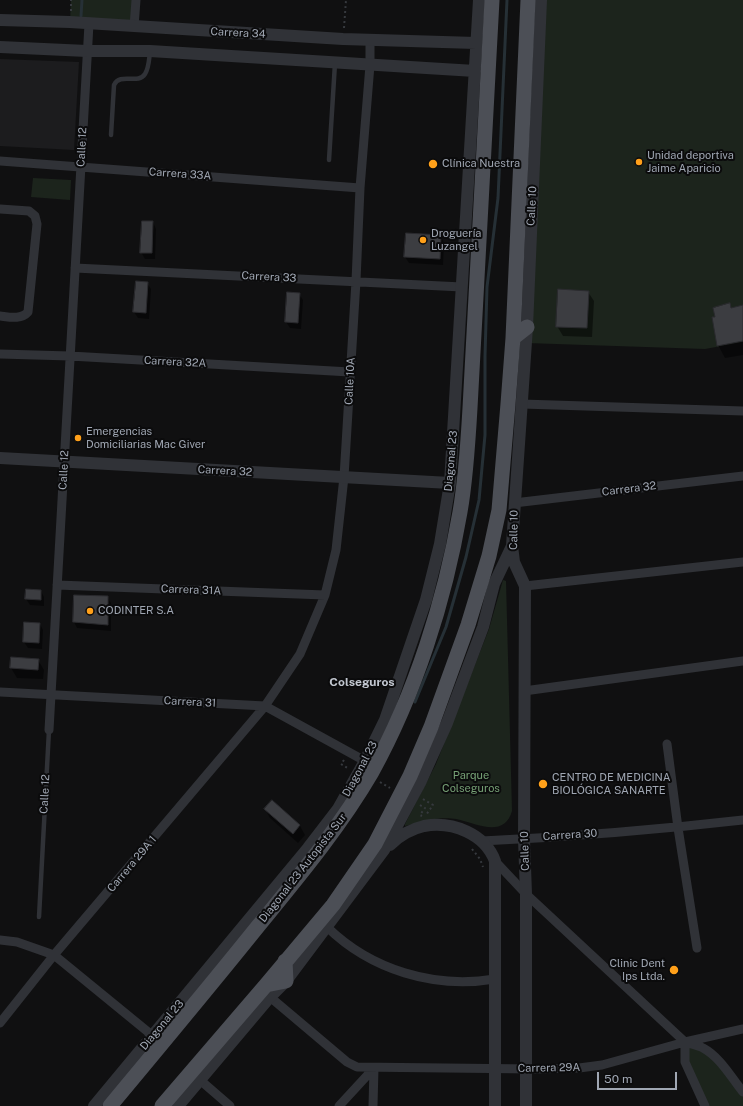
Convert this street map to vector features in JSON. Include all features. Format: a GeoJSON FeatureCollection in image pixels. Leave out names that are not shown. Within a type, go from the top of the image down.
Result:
{"type":"FeatureCollection","features":[{"type":"Feature","properties":{"kind":"main road","name":"Diagonal 23 Autopista Sur"},"geometry":{"type":"LineString","coordinates":[[110,1106],[318,853],[348,810],[372,771],[389,738],[407,697],[438,610],[460,512],[466,461],[492,0]]}},
{"type":"Feature","properties":{"kind":"main road","name":"Calle 10"},"geometry":{"type":"LineString","coordinates":[[515,404],[513,338],[528,0]]}},
{"type":"Feature","properties":{"kind":"main road"},"geometry":{"type":"LineString","coordinates":[[513,338],[527,325],[514,312]]}},
{"type":"Feature","properties":{"kind":"main road"},"geometry":{"type":"LineString","coordinates":[[162,1106],[268,991],[285,961],[332,905],[375,844],[410,776],[437,729],[489,556],[499,510],[515,404]]}},
{"type":"Feature","properties":{"kind":"main road"},"geometry":{"type":"LineString","coordinates":[[268,991],[286,981],[285,961]]}},
{"type":"Feature","properties":{"kind":"street"},"geometry":{"type":"LineString","coordinates":[[134,27],[136,0]]}},
{"type":"Feature","properties":{"kind":"street"},"geometry":{"type":"LineString","coordinates":[[462,287],[479,0]]}},
{"type":"Feature","properties":{"kind":"street","name":"Calle 10"},"geometry":{"type":"LineString","coordinates":[[526,1106],[526,894],[524,839],[525,586],[514,562],[512,546],[515,404],[527,325],[541,0]]}},
{"type":"Feature","properties":{"kind":"street","name":"Carrera 34"},"geometry":{"type":"LineString","coordinates":[[0,20],[70,22],[344,39],[476,43]]}},
{"type":"Feature","properties":{"kind":"street","name":"Calle 12"},"geometry":{"type":"LineString","coordinates":[[49,730],[89,24]]}},
{"type":"Feature","properties":{"kind":"street","name":"Calle 10A"},"geometry":{"type":"LineString","coordinates":[[265,706],[300,654],[325,595],[336,550],[344,477],[360,188],[370,65],[370,39]]}},
{"type":"Feature","properties":{"kind":"street"},"geometry":{"type":"LineString","coordinates":[[0,47],[87,51],[150,51],[475,71]]}},
{"type":"Feature","properties":{"kind":"street","name":"Carrera 33A"},"geometry":{"type":"LineString","coordinates":[[0,161],[360,188]]}},
{"type":"Feature","properties":{"kind":"street"},"geometry":{"type":"LineString","coordinates":[[0,209],[29,211],[34,216],[37,224],[28,312],[25,316],[20,317],[0,316]]}},
{"type":"Feature","properties":{"kind":"street","name":"Carrera 33"},"geometry":{"type":"LineString","coordinates":[[75,268],[462,287]]}},
{"type":"Feature","properties":{"kind":"street","name":"Diagonal 23"},"geometry":{"type":"LineString","coordinates":[[94,1106],[308,848],[338,809],[365,761],[385,720],[426,600],[440,544],[450,483],[462,287]]}},
{"type":"Feature","properties":{"kind":"street","name":"Carrera 32A"},"geometry":{"type":"LineString","coordinates":[[0,354],[70,356],[350,372]]}},
{"type":"Feature","properties":{"kind":"street"},"geometry":{"type":"LineString","coordinates":[[515,404],[743,412]]}},
{"type":"Feature","properties":{"kind":"street","name":"Carrera 32"},"geometry":{"type":"LineString","coordinates":[[0,458],[450,483]]}},
{"type":"Feature","properties":{"kind":"street","name":"Carrera 32"},"geometry":{"type":"LineString","coordinates":[[514,503],[743,476]]}},
{"type":"Feature","properties":{"kind":"street"},"geometry":{"type":"LineString","coordinates":[[286,981],[384,850],[420,783],[437,729],[483,627],[494,584],[512,546]]}},
{"type":"Feature","properties":{"kind":"street"},"geometry":{"type":"LineString","coordinates":[[525,586],[743,562]]}},
{"type":"Feature","properties":{"kind":"street","name":"Carrera 31A"},"geometry":{"type":"LineString","coordinates":[[57,585],[325,595]]}},
{"type":"Feature","properties":{"kind":"street"},"geometry":{"type":"LineString","coordinates":[[524,691],[743,661]]}},
{"type":"Feature","properties":{"kind":"street","name":"Carrera 31"},"geometry":{"type":"LineString","coordinates":[[0,692],[265,706],[365,761]]}},
{"type":"Feature","properties":{"kind":"street","name":"Carrera 29A 1"},"geometry":{"type":"LineString","coordinates":[[0,1023],[54,955],[265,706]]}},
{"type":"Feature","properties":{"kind":"street"},"geometry":{"type":"LineString","coordinates":[[667,744],[678,828],[697,948]]}},
{"type":"Feature","properties":{"kind":"street","name":"Carrera 30"},"geometry":{"type":"LineString","coordinates":[[384,850],[397,838],[412,830],[424,826],[448,826],[460,829],[482,840],[524,839],[678,828],[743,820]]}},
{"type":"Feature","properties":{"kind":"street"},"geometry":{"type":"LineString","coordinates":[[482,840],[493,854],[495,861],[495,1106]]}},
{"type":"Feature","properties":{"kind":"street"},"geometry":{"type":"LineString","coordinates":[[495,861],[526,894],[685,1042],[702,1047],[720,1061],[743,1092]]}},
{"type":"Feature","properties":{"kind":"street"},"geometry":{"type":"LineString","coordinates":[[327,927],[354,950],[379,964],[404,974],[431,980],[459,982],[495,978]]}},
{"type":"Feature","properties":{"kind":"street"},"geometry":{"type":"LineString","coordinates":[[0,940],[17,942],[54,955],[153,1036]]}},
{"type":"Feature","properties":{"kind":"street"},"geometry":{"type":"LineString","coordinates":[[178,1106],[200,1080],[268,991]]}},
{"type":"Feature","properties":{"kind":"street","name":"Carrera 29A"},"geometry":{"type":"LineString","coordinates":[[268,991],[347,1062],[357,1067],[495,1069],[579,1068],[602,1065],[685,1042],[743,1029]]}},
{"type":"Feature","properties":{"kind":"street"},"geometry":{"type":"LineString","coordinates":[[685,1042],[685,1062],[705,1106]]}},
{"type":"Feature","properties":{"kind":"street"},"geometry":{"type":"LineString","coordinates":[[339,1106],[374,1068]]}},
{"type":"Feature","properties":{"kind":"street"},"geometry":{"type":"LineString","coordinates":[[373,1106],[374,1068]]}},
{"type":"Feature","properties":{"kind":"street"},"geometry":{"type":"LineString","coordinates":[[200,1080],[230,1106]]}},
{"type":"Feature","properties":{"kind":"lane"},"geometry":{"type":"LineString","coordinates":[[111,135],[114,85],[120,79],[139,79],[145,75],[150,51]]}},
{"type":"Feature","properties":{"kind":"lane"},"geometry":{"type":"LineString","coordinates":[[329,160],[335,63]]}},
{"type":"Feature","properties":{"kind":"lane","name":"Calle 12"},"geometry":{"type":"LineString","coordinates":[[39,917],[49,730]]}},
{"type":"Feature","properties":{"kind":"path"},"geometry":{"type":"LineString","coordinates":[[344,39],[346,0]]}},
{"type":"Feature","properties":{"kind":"path"},"geometry":{"type":"LineString","coordinates":[[344,760],[341,764],[350,770]]}},
{"type":"Feature","properties":{"kind":"path"},"geometry":{"type":"LineString","coordinates":[[377,780],[391,788]]}},
{"type":"Feature","properties":{"kind":"path"},"geometry":{"type":"LineString","coordinates":[[418,804],[425,808],[420,815],[425,818],[433,805]]}},
{"type":"Feature","properties":{"kind":"path"},"geometry":{"type":"LineString","coordinates":[[468,846],[480,859],[484,869]]}},
{"type":"Feature","properties":{"kind":"shaded area"},"geometry":{"type":"Polygon","coordinates":[[[0,59],[79,62],[74,150],[0,146],[0,59]]]}},
{"type":"Feature","properties":{"kind":"green space"},"geometry":{"type":"Polygon","coordinates":[[[71,0],[136,0],[134,27],[70,22],[71,0]]]}},
{"type":"Feature","properties":{"kind":"green space","name":"Unidad deportiva Jaime Aparicio"},"geometry":{"type":"Polygon","coordinates":[[[541,0],[743,0],[743,342],[705,349],[526,343],[541,0]]]}},
{"type":"Feature","properties":{"kind":"green space"},"geometry":{"type":"Polygon","coordinates":[[[33,178],[71,180],[70,200],[31,197],[33,178]]]}},
{"type":"Feature","properties":{"kind":"green space","name":"Parque Colseguros"},"geometry":{"type":"Polygon","coordinates":[[[503,580],[506,581],[512,811],[508,820],[503,825],[496,827],[480,826],[456,819],[446,818],[405,826],[436,764],[489,629],[503,580]]]}},
{"type":"Feature","properties":{"kind":"green space"},"geometry":{"type":"Polygon","coordinates":[[[685,1042],[702,1047],[743,1092],[743,1106],[705,1106],[685,1062],[685,1042]]]}},
{"type":"Feature","properties":{"kind":"building"},"geometry":{"type":"Polygon","coordinates":[[[142,221],[153,221],[152,253],[140,253],[142,221]]]}},
{"type":"Feature","properties":{"kind":"building"},"geometry":{"type":"Polygon","coordinates":[[[406,233],[441,235],[440,259],[404,257],[406,233]]]}},
{"type":"Feature","properties":{"kind":"building"},"geometry":{"type":"Polygon","coordinates":[[[136,281],[148,282],[146,313],[133,312],[136,281]]]}},
{"type":"Feature","properties":{"kind":"building"},"geometry":{"type":"Polygon","coordinates":[[[558,289],[589,291],[587,328],[556,327],[558,289]]]}},
{"type":"Feature","properties":{"kind":"building"},"geometry":{"type":"Polygon","coordinates":[[[287,292],[300,293],[298,323],[285,322],[287,292]]]}},
{"type":"Feature","properties":{"kind":"building"},"geometry":{"type":"Polygon","coordinates":[[[730,303],[731,308],[743,305],[743,341],[717,346],[712,317],[715,317],[713,308],[730,303]]]}},
{"type":"Feature","properties":{"kind":"building"},"geometry":{"type":"Polygon","coordinates":[[[26,589],[41,590],[41,600],[25,599],[26,589]]]}},
{"type":"Feature","properties":{"kind":"building","name":"CODINTER S.A"},"geometry":{"type":"Polygon","coordinates":[[[74,595],[108,596],[108,625],[73,622],[74,595]]]}},
{"type":"Feature","properties":{"kind":"building"},"geometry":{"type":"Polygon","coordinates":[[[24,622],[40,623],[39,643],[23,642],[24,622]]]}},
{"type":"Feature","properties":{"kind":"building"},"geometry":{"type":"Polygon","coordinates":[[[11,657],[39,659],[38,670],[10,668],[11,657]]]}},
{"type":"Feature","properties":{"kind":"building"},"geometry":{"type":"Polygon","coordinates":[[[272,800],[300,825],[293,834],[264,809],[272,800]]]}},
{"type":"Feature","properties":{"kind":"waterway"},"geometry":{"type":"LineString","coordinates":[[81,16],[82,0]]}},
{"type":"Feature","properties":{"kind":"waterway"},"geometry":{"type":"LineString","coordinates":[[415,702],[446,627],[466,557],[479,500],[485,435],[487,287],[498,198],[507,0]]}},
{"type":"Feature","properties":{"kind":"place","name":"Unidad deportiva Jaime Aparicio"},"geometry":{"type":"Point","coordinates":[639,162]}},
{"type":"Feature","properties":{"kind":"place","name":"Clínica Nuestra"},"geometry":{"type":"Point","coordinates":[433,164]}},
{"type":"Feature","properties":{"kind":"place","name":"Droguería Luzangel"},"geometry":{"type":"Point","coordinates":[423,240]}},
{"type":"Feature","properties":{"kind":"place","name":"Emergencias Domiciliarias Mac Giver"},"geometry":{"type":"Point","coordinates":[78,438]}},
{"type":"Feature","properties":{"kind":"place","name":"CODINTER S.A"},"geometry":{"type":"Point","coordinates":[90,611]}},
{"type":"Feature","properties":{"kind":"place","name":"CENTRO DE MEDICINA BIOLÓGICA SANARTE"},"geometry":{"type":"Point","coordinates":[543,784]}},
{"type":"Feature","properties":{"kind":"place","name":"Clinic Dent Ips Ltda."},"geometry":{"type":"Point","coordinates":[674,970]}},
{"type":"Feature","properties":{"kind":"district","name":"Colseguros"},"geometry":{"type":"Point","coordinates":[362,682]}}]}
